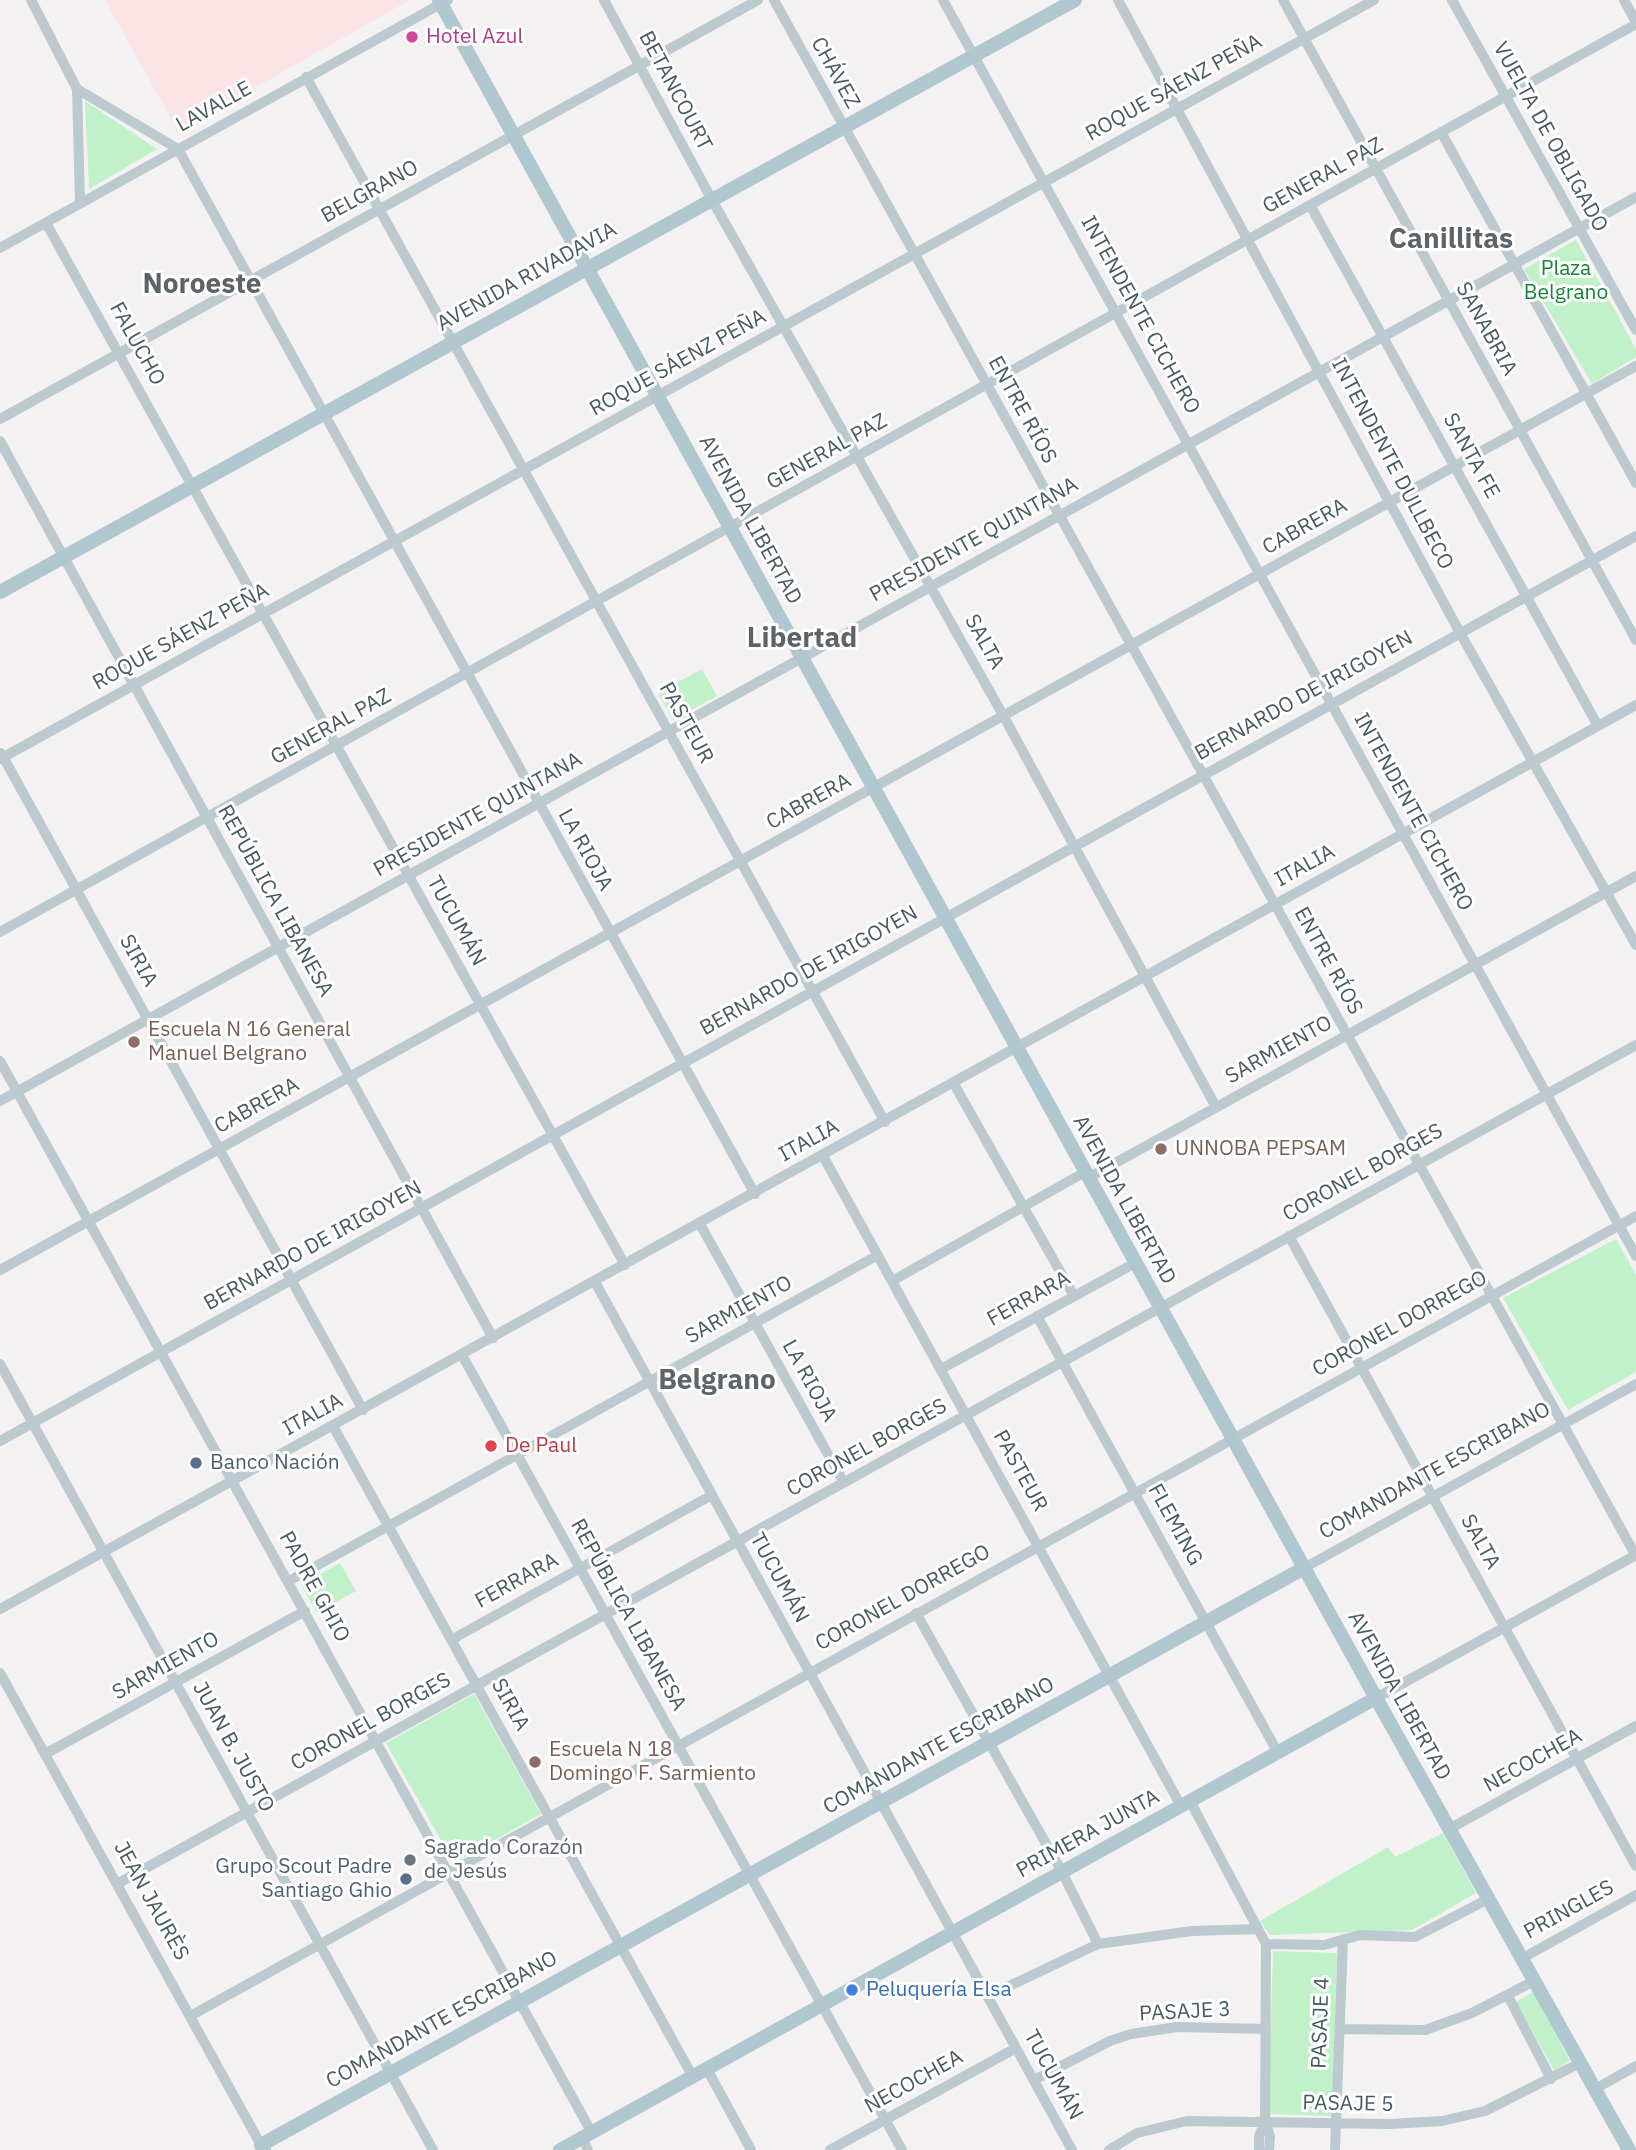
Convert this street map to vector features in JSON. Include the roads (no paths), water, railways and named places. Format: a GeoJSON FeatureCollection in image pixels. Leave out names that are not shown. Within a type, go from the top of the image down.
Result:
{"type":"FeatureCollection","features":[{"type":"Feature","properties":{"kind":"main road","name":"AVENIDA RIVADAVIA"},"geometry":{"type":"LineString","coordinates":[[0,592],[1075,0]]}},
{"type":"Feature","properties":{"kind":"main road","name":"AVENIDA LIBERTAD"},"geometry":{"type":"LineString","coordinates":[[443,1],[1086,1175],[1595,2089],[1624,2148]]}},
{"type":"Feature","properties":{"kind":"main road","name":"COMANDANTE ESCRIBANO"},"geometry":{"type":"LineString","coordinates":[[263,2147],[390,2073],[1304,1568]]}},
{"type":"Feature","properties":{"kind":"main road","name":"PRIMERA JUNTA"},"geometry":{"type":"LineString","coordinates":[[560,2150],[587,2140],[707,2069],[1376,1698]]}},
{"type":"Feature","properties":{"kind":"street"},"geometry":{"type":"LineString","coordinates":[[31,0],[76,89],[80,204]]}},
{"type":"Feature","properties":{"kind":"street","name":"BETANCOURT"},"geometry":{"type":"LineString","coordinates":[[604,0],[712,200]]}},
{"type":"Feature","properties":{"kind":"street","name":"BELGRANO"},"geometry":{"type":"LineString","coordinates":[[0,419],[758,0]]}},
{"type":"Feature","properties":{"kind":"street","name":"CHÁVEZ"},"geometry":{"type":"LineString","coordinates":[[774,0],[843,127]]}},
{"type":"Feature","properties":{"kind":"street","name":"INTENDENTE CICHERO"},"geometry":{"type":"LineString","coordinates":[[943,0],[1636,1256]]}},
{"type":"Feature","properties":{"kind":"street","name":"INTENDENTE DULLBECO"},"geometry":{"type":"LineString","coordinates":[[1118,0],[1459,631],[1636,945]]}},
{"type":"Feature","properties":{"kind":"street","name":"SANABRIA"},"geometry":{"type":"LineString","coordinates":[[1283,0],[1636,640]]}},
{"type":"Feature","properties":{"kind":"street","name":"ROQUE SÁENZ PEÑA"},"geometry":{"type":"LineString","coordinates":[[1,756],[1374,0]]}},
{"type":"Feature","properties":{"kind":"street","name":"VUELTA DE OBLIGADO"},"geometry":{"type":"LineString","coordinates":[[1452,0],[1636,330]]}},
{"type":"Feature","properties":{"kind":"street"},"geometry":{"type":"LineString","coordinates":[[1624,0],[1636,23]]}},
{"type":"Feature","properties":{"kind":"street","name":"LAVALLE"},"geometry":{"type":"LineString","coordinates":[[0,248],[443,1]]}},
{"type":"Feature","properties":{"kind":"street","name":"GENERAL PAZ"},"geometry":{"type":"LineString","coordinates":[[0,932],[1636,23]]}},
{"type":"Feature","properties":{"kind":"street","name":"PASTEUR"},"geometry":{"type":"LineString","coordinates":[[306,77],[885,1122]]}},
{"type":"Feature","properties":{"kind":"street"},"geometry":{"type":"LineString","coordinates":[[76,89],[178,149]]}},
{"type":"Feature","properties":{"kind":"street","name":"ENTRE RÍOS"},"geometry":{"type":"LineString","coordinates":[[843,127],[1636,1556]]}},
{"type":"Feature","properties":{"kind":"street"},"geometry":{"type":"LineString","coordinates":[[1441,132],[1636,484]]}},
{"type":"Feature","properties":{"kind":"street","name":"LA RIOJA"},"geometry":{"type":"LineString","coordinates":[[178,149],[322,415],[755,1194]]}},
{"type":"Feature","properties":{"kind":"street","name":"PRESIDENTE QUINTANA"},"geometry":{"type":"LineString","coordinates":[[0,1101],[1636,197]]}},
{"type":"Feature","properties":{"kind":"street","name":"SALTA"},"geometry":{"type":"LineString","coordinates":[[712,200],[1003,715],[1216,1107]]}},
{"type":"Feature","properties":{"kind":"street","name":"SANTA FE"},"geometry":{"type":"LineString","coordinates":[[1310,205],[1598,726]]}},
{"type":"Feature","properties":{"kind":"street","name":"FALUCHO"},"geometry":{"type":"LineString","coordinates":[[46,223],[194,485]]}},
{"type":"Feature","properties":{"kind":"street","name":"CABRERA"},"geometry":{"type":"LineString","coordinates":[[0,1270],[1636,366]]}},
{"type":"Feature","properties":{"kind":"street","name":"REPÚBLICA LIBANESA"},"geometry":{"type":"LineString","coordinates":[[0,441],[493,1338]]}},
{"type":"Feature","properties":{"kind":"street","name":"TUCUMÁN"},"geometry":{"type":"LineString","coordinates":[[194,485],[625,1265]]}},
{"type":"Feature","properties":{"kind":"street","name":"BERNARDO DE IRIGOYEN"},"geometry":{"type":"LineString","coordinates":[[0,1441],[1459,631],[1636,536]]}},
{"type":"Feature","properties":{"kind":"street","name":"ITALIA"},"geometry":{"type":"LineString","coordinates":[[0,1609],[1636,705]]}},
{"type":"Feature","properties":{"kind":"street","name":"SIRIA"},"geometry":{"type":"LineString","coordinates":[[1,756],[363,1410]]}},
{"type":"Feature","properties":{"kind":"street","name":"SARMIENTO"},"geometry":{"type":"LineString","coordinates":[[892,1280],[1023,1207],[1216,1107],[1636,876]]}},
{"type":"Feature","properties":{"kind":"street","name":"CORONEL BORGES"},"geometry":{"type":"LineString","coordinates":[[117,1884],[1636,1045]]}},
{"type":"Feature","properties":{"kind":"street","name":"PADRE GHIO"},"geometry":{"type":"LineString","coordinates":[[0,1061],[520,2001],[587,2140]]}},
{"type":"Feature","properties":{"kind":"street"},"geometry":{"type":"LineString","coordinates":[[954,1084],[1074,1296]]}},
{"type":"Feature","properties":{"kind":"street","name":"PASTEUR"},"geometry":{"type":"LineString","coordinates":[[823,1156],[1110,1675],[1266,1944]]}},
{"type":"Feature","properties":{"kind":"street","name":"CORONEL DORREGO"},"geometry":{"type":"LineString","coordinates":[[190,2017],[1636,1216]]}},
{"type":"Feature","properties":{"kind":"street","name":"LA RIOJA"},"geometry":{"type":"LineString","coordinates":[[700,1224],[844,1483]]}},
{"type":"Feature","properties":{"kind":"street","name":"SALTA"},"geometry":{"type":"LineString","coordinates":[[1289,1236],[1636,1866]]}},
{"type":"Feature","properties":{"kind":"street","name":"SARMIENTO"},"geometry":{"type":"LineString","coordinates":[[289,1581],[878,1255]]}},
{"type":"Feature","properties":{"kind":"street","name":"FERRARA"},"geometry":{"type":"LineString","coordinates":[[941,1369],[1135,1263]]}},
{"type":"Feature","properties":{"kind":"street","name":"TUCUMÁN"},"geometry":{"type":"LineString","coordinates":[[594,1282],[1072,2150]]}},
{"type":"Feature","properties":{"kind":"street","name":"FLEMING"},"geometry":{"type":"LineString","coordinates":[[1037,1317],[1278,1752]]}},
{"type":"Feature","properties":{"kind":"street","name":"REPÚBLICA LIBANESA"},"geometry":{"type":"LineString","coordinates":[[462,1355],[902,2150]]}},
{"type":"Feature","properties":{"kind":"street","name":"JUAN B. JUSTO"},"geometry":{"type":"LineString","coordinates":[[0,1364],[433,2150]]}},
{"type":"Feature","properties":{"kind":"street","name":"COMANDANTE ESCRIBANO"},"geometry":{"type":"LineString","coordinates":[[1304,1568],[1636,1384]]}},
{"type":"Feature","properties":{"kind":"street","name":"SIRIA"},"geometry":{"type":"LineString","coordinates":[[333,1426],[693,2077]]}},
{"type":"Feature","properties":{"kind":"street","name":"FERRARA"},"geometry":{"type":"LineString","coordinates":[[451,1640],[712,1495]]}},
{"type":"Feature","properties":{"kind":"street","name":"PRIMERA JUNTA"},"geometry":{"type":"LineString","coordinates":[[1376,1698],[1636,1556]]}},
{"type":"Feature","properties":{"kind":"street","name":"SARMIENTO"},"geometry":{"type":"LineString","coordinates":[[45,1754],[305,1611]]}},
{"type":"Feature","properties":{"kind":"street"},"geometry":{"type":"LineString","coordinates":[[916,1614],[1062,1872],[1098,1944]]}},
{"type":"Feature","properties":{"kind":"street","name":"JEAN JAURÈS"},"geometry":{"type":"LineString","coordinates":[[0,1673],[263,2147]]}},
{"type":"Feature","properties":{"kind":"street","name":"NECOCHEA"},"geometry":{"type":"LineString","coordinates":[[1449,1829],[1636,1726]]}},
{"type":"Feature","properties":{"kind":"street","name":"PRINGLES"},"geometry":{"type":"LineString","coordinates":[[1521,1959],[1636,1895]]}},
{"type":"Feature","properties":{"kind":"street"},"geometry":{"type":"LineString","coordinates":[[1269,2150],[1270,2136],[1265,2122],[1266,1944],[1324,1945],[1360,1935],[1415,1937],[1488,1899]]}},
{"type":"Feature","properties":{"kind":"street"},"geometry":{"type":"LineString","coordinates":[[988,1996],[1098,1944],[1192,1931],[1258,1929]]}},
{"type":"Feature","properties":{"kind":"street","name":"PASAJE 4"},"geometry":{"type":"LineString","coordinates":[[1335,2150],[1343,1939]]}},
{"type":"Feature","properties":{"kind":"street"},"geometry":{"type":"LineString","coordinates":[[1341,2029],[1424,2030],[1472,2013],[1534,1982]]}},
{"type":"Feature","properties":{"kind":"street"},"geometry":{"type":"LineString","coordinates":[[1508,1996],[1551,2078]]}},
{"type":"Feature","properties":{"kind":"street","name":"PASAJE 3"},"geometry":{"type":"LineString","coordinates":[[1034,2080],[1110,2041],[1131,2034],[1177,2027],[1266,2029]]}},
{"type":"Feature","properties":{"kind":"street","name":"NECOCHEA"},"geometry":{"type":"LineString","coordinates":[[830,2150],[1016,2048]]}},
{"type":"Feature","properties":{"kind":"street","name":"PASAJE 5"},"geometry":{"type":"LineString","coordinates":[[1109,2150],[1137,2133],[1165,2124],[1187,2121],[1418,2123],[1465,2116],[1506,2102],[1580,2063]]}},
{"type":"Feature","properties":{"kind":"street"},"geometry":{"type":"LineString","coordinates":[[1595,2089],[1636,2066]]}},
{"type":"Feature","properties":{"kind":"street"},"geometry":{"type":"LineString","coordinates":[[707,2069],[751,2150]]}},
{"type":"Feature","properties":{"kind":"street"},"geometry":{"type":"LineString","coordinates":[[1259,2150],[1259,2136],[1265,2122]]}},
{"type":"Feature","properties":{"kind":"place","name":"Hotel Azul"},"geometry":{"type":"Point","coordinates":[412,37]}},
{"type":"Feature","properties":{"kind":"place","name":"Escuela N 16 General Manuel Belgrano"},"geometry":{"type":"Point","coordinates":[134,1042]}},
{"type":"Feature","properties":{"kind":"place","name":"UNNOBA PEPSAM"},"geometry":{"type":"Point","coordinates":[1161,1149]}},
{"type":"Feature","properties":{"kind":"place","name":"De Paul"},"geometry":{"type":"Point","coordinates":[491,1446]}},
{"type":"Feature","properties":{"kind":"place","name":"Banco Nación"},"geometry":{"type":"Point","coordinates":[196,1463]}},
{"type":"Feature","properties":{"kind":"place","name":"Escuela N 18 Domingo F. Sarmiento"},"geometry":{"type":"Point","coordinates":[535,1762]}},
{"type":"Feature","properties":{"kind":"place","name":"Sagrado Corazón de Jesús"},"geometry":{"type":"Point","coordinates":[410,1860]}},
{"type":"Feature","properties":{"kind":"place","name":"Grupo Scout Padre Santiago Ghio"},"geometry":{"type":"Point","coordinates":[406,1879]}},
{"type":"Feature","properties":{"kind":"place","name":"Peluquería Elsa"},"geometry":{"type":"Point","coordinates":[852,1990]}},
{"type":"Feature","properties":{"kind":"district","name":"Canillitas"},"geometry":{"type":"Point","coordinates":[1451,240]}},
{"type":"Feature","properties":{"kind":"district","name":"Noroeste"},"geometry":{"type":"Point","coordinates":[202,285]}},
{"type":"Feature","properties":{"kind":"district","name":"Libertad"},"geometry":{"type":"Point","coordinates":[802,639]}},
{"type":"Feature","properties":{"kind":"district","name":"Belgrano"},"geometry":{"type":"Point","coordinates":[717,1381]}},
{"type":"Feature","properties":{"kind":"park label","name":"Plaza Belgrano"},"geometry":{"type":"Point","coordinates":[1566,281]}}]}
